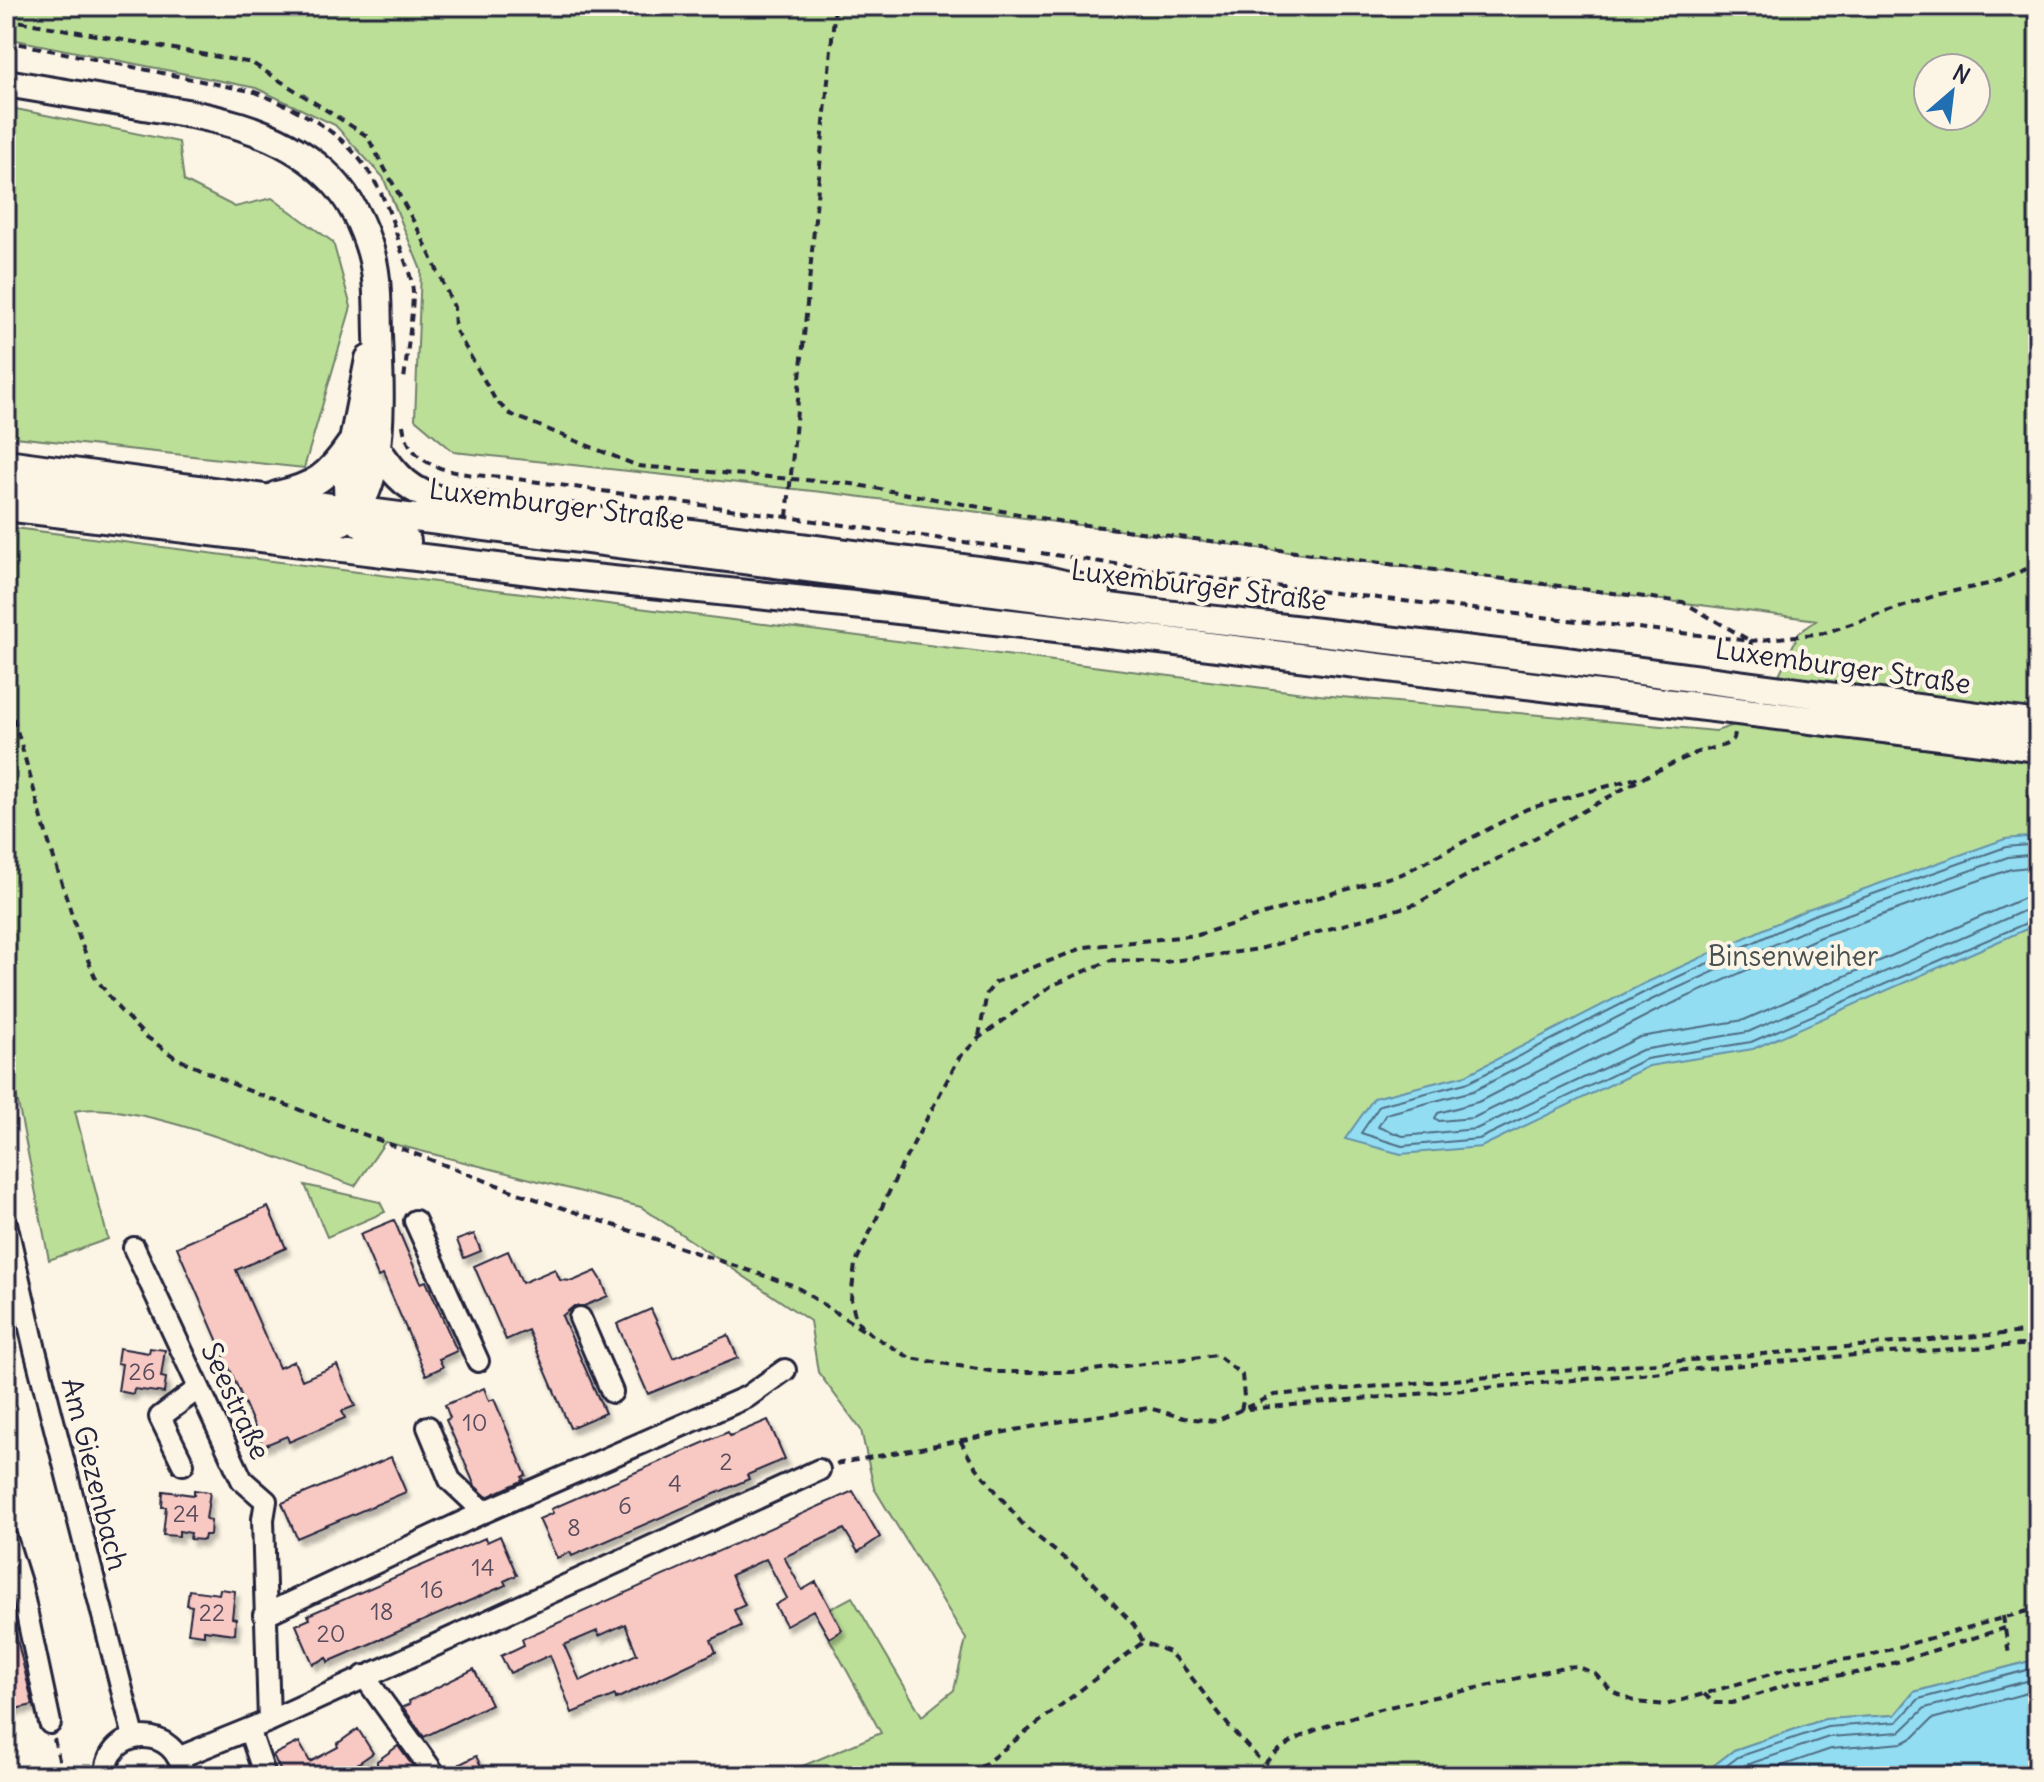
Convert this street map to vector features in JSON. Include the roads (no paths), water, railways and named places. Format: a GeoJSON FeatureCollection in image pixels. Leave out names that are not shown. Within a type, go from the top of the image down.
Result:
{"type":"FeatureCollection","features":[{"type":"Feature","properties":{"kind":"main road"},"geometry":{"type":"LineString","coordinates":[[6,83],[217,119],[268,135],[308,159],[344,193],[369,244],[378,285],[377,332],[367,364],[365,445],[346,484],[348,500],[360,522],[375,534],[492,553],[554,574]]}},
{"type":"Feature","properties":{"kind":"main road"},"geometry":{"type":"LineString","coordinates":[[261,498],[315,483],[365,445]]}},
{"type":"Feature","properties":{"kind":"main road"},"geometry":{"type":"LineString","coordinates":[[365,445],[407,486],[429,497],[1039,578],[1101,593],[1149,612]]}},
{"type":"Feature","properties":{"kind":"main road","name":"Luxemburger Straße"},"geometry":{"type":"LineString","coordinates":[[6,463],[353,510],[1149,612],[1558,660],[2038,724]]}},
{"type":"Feature","properties":{"kind":"main road"},"geometry":{"type":"LineString","coordinates":[[6,485],[322,526],[337,523],[353,510]]}},
{"type":"Feature","properties":{"kind":"main road"},"geometry":{"type":"LineString","coordinates":[[6,507],[554,574]]}},
{"type":"Feature","properties":{"kind":"main road","name":"Luxemburger Straße"},"geometry":{"type":"LineString","coordinates":[[554,574],[1123,636],[2038,748]]}},
{"type":"Feature","properties":{"kind":"street"},"geometry":{"type":"LineString","coordinates":[[415,1221],[478,1361]]}},
{"type":"Feature","properties":{"kind":"street","name":"Am Giezenbach"},"geometry":{"type":"LineString","coordinates":[[6,1223],[35,1350],[134,1737]]}},
{"type":"Feature","properties":{"kind":"street","name":"Seestraße"},"geometry":{"type":"LineString","coordinates":[[134,1248],[242,1480],[266,1501],[263,1519],[264,1615],[269,1721]]}},
{"type":"Feature","properties":{"kind":"street"},"geometry":{"type":"LineString","coordinates":[[580,1318],[612,1392]]}},
{"type":"Feature","properties":{"kind":"street"},"geometry":{"type":"LineString","coordinates":[[264,1615],[484,1512],[747,1397],[785,1370]]}},
{"type":"Feature","properties":{"kind":"street"},"geometry":{"type":"LineString","coordinates":[[183,1464],[160,1417],[199,1388]]}},
{"type":"Feature","properties":{"kind":"street"},"geometry":{"type":"LineString","coordinates":[[428,1427],[450,1480],[484,1512]]}},
{"type":"Feature","properties":{"kind":"street"},"geometry":{"type":"LineString","coordinates":[[106,1776],[109,1759],[115,1749],[134,1737],[156,1738],[166,1743],[181,1767],[249,1729],[819,1470]]}},
{"type":"Feature","properties":{"kind":"street"},"geometry":{"type":"LineString","coordinates":[[6,1538],[21,1586],[50,1723]]}},
{"type":"Feature","properties":{"kind":"street"},"geometry":{"type":"LineString","coordinates":[[364,1676],[436,1776]]}},
{"type":"Feature","properties":{"kind":"street"},"geometry":{"type":"LineString","coordinates":[[249,1729],[265,1776]]}},
{"type":"Feature","properties":{"kind":"water","name":"Binsenweiher"},"geometry":{"type":"Polygon","coordinates":[[[2038,836],[2038,924],[1753,1049],[1649,1066],[1481,1147],[1401,1154],[1345,1139],[1374,1098],[1466,1075],[1643,984],[1808,909],[2005,839],[2038,836]]]}},
{"type":"Feature","properties":{"kind":"water"},"geometry":{"type":"Polygon","coordinates":[[[2038,1659],[2038,1776],[1700,1776],[1734,1750],[1825,1719],[1895,1715],[1914,1692],[2038,1659]]]}}]}
